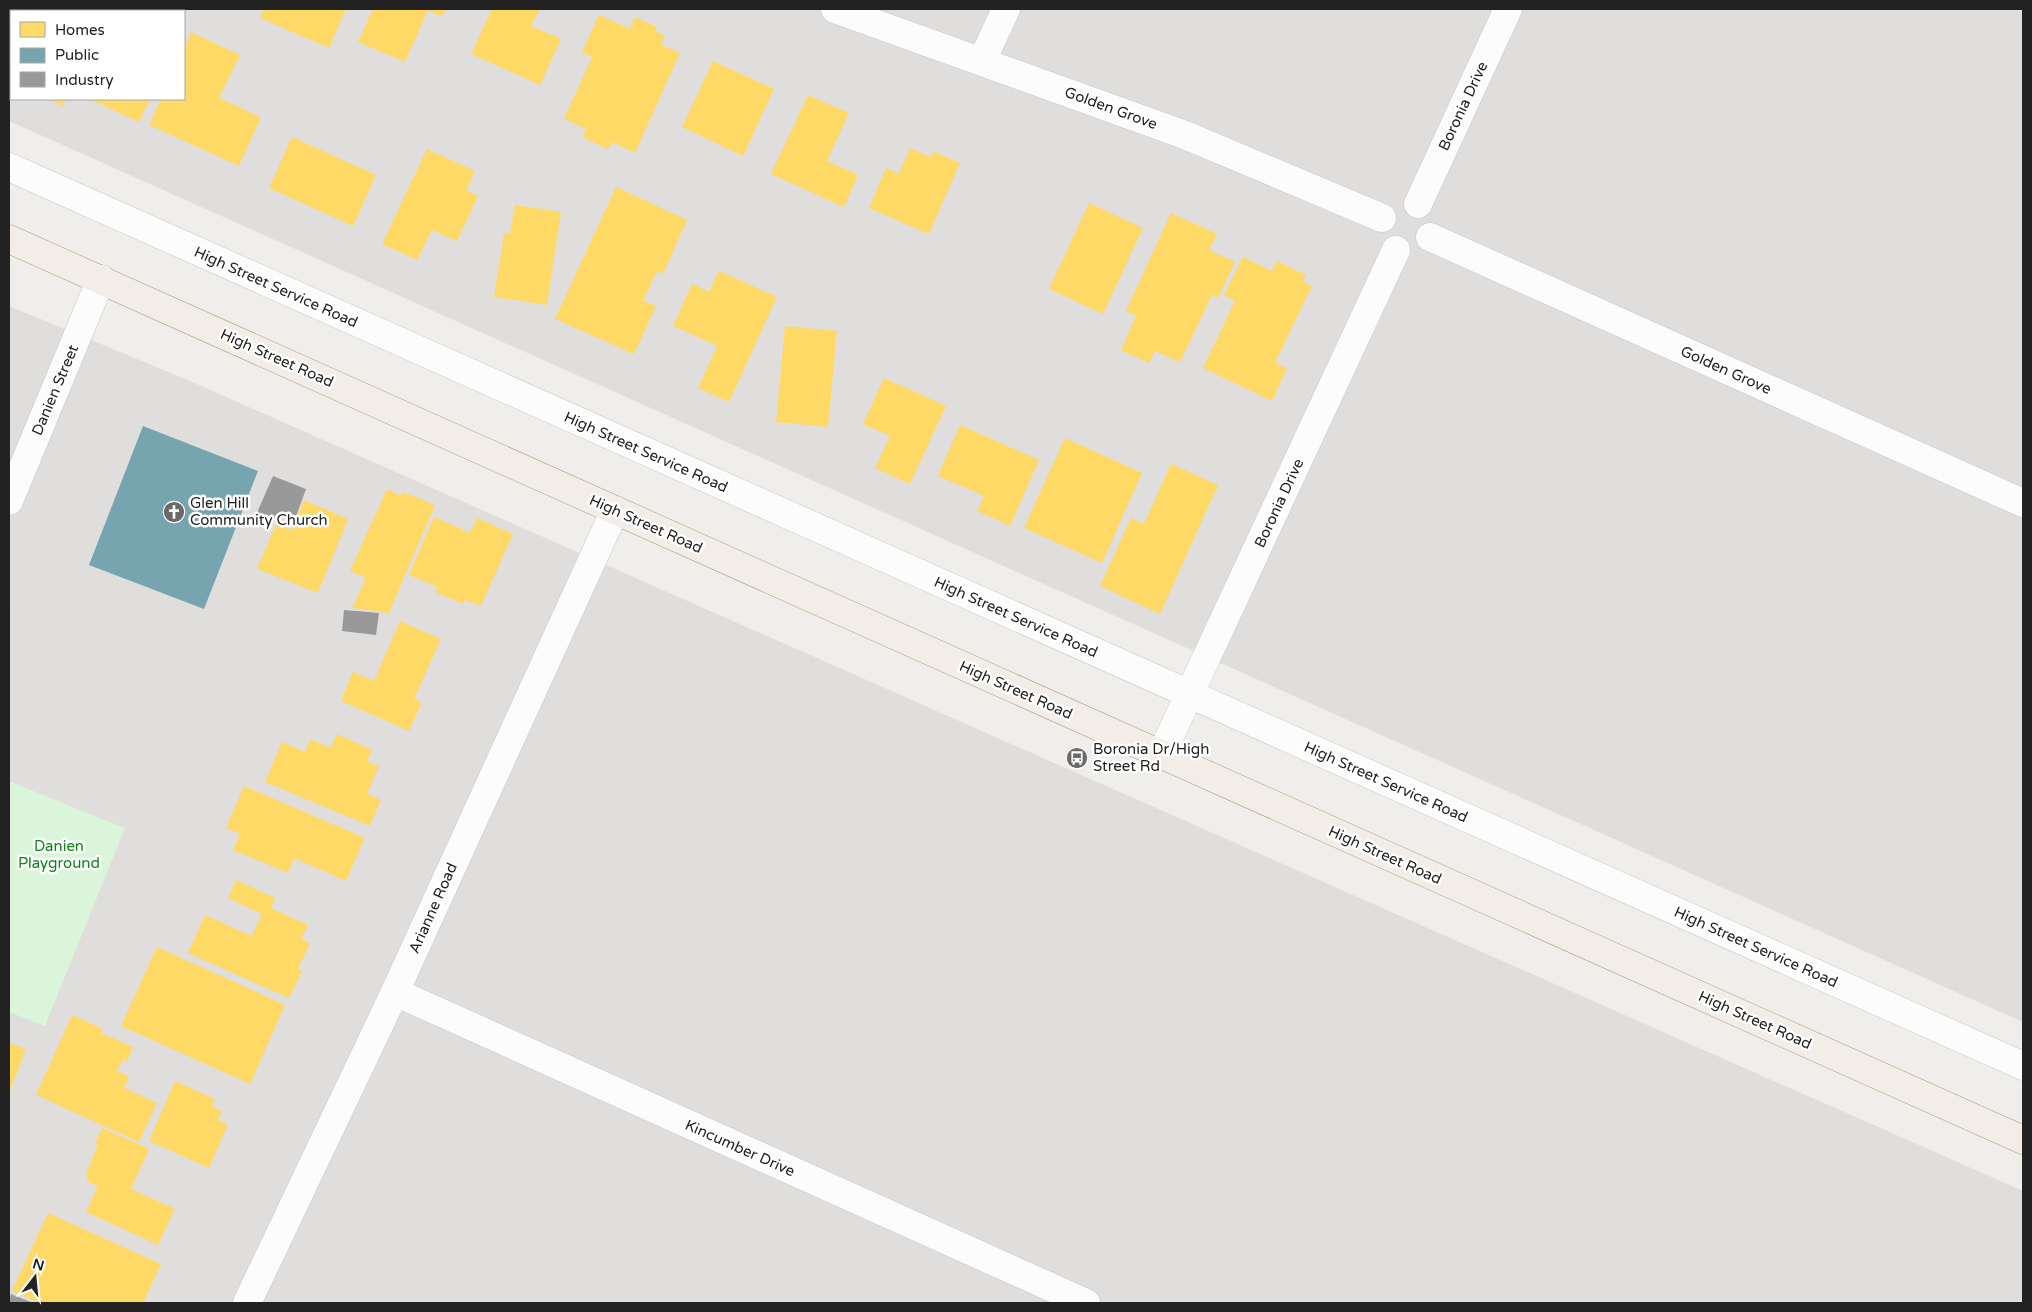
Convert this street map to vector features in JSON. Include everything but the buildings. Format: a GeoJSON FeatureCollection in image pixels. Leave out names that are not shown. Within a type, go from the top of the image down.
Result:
{"type":"FeatureCollection","features":[{"type":"Feature","properties":{"kind":"main road","name":"High Street Road"},"geometry":{"type":"LineString","coordinates":[[9,239],[2023,1140]]}},
{"type":"Feature","properties":{"kind":"street","name":"Golden Grove"},"geometry":{"type":"LineString","coordinates":[[835,9],[1185,135],[1382,218]]}},
{"type":"Feature","properties":{"kind":"street"},"geometry":{"type":"LineString","coordinates":[[982,61],[1006,9]]}},
{"type":"Feature","properties":{"kind":"street","name":"Boronia Drive"},"geometry":{"type":"LineString","coordinates":[[1418,204],[1508,9]]}},
{"type":"Feature","properties":{"kind":"street","name":"High Street Service Road"},"geometry":{"type":"LineString","coordinates":[[9,167],[2023,1066]]}},
{"type":"Feature","properties":{"kind":"street"},"geometry":{"type":"LineString","coordinates":[[1401,202],[1418,204],[1429,215],[1432,230],[1430,237],[1424,246],[1416,251],[1396,250],[1383,237],[1380,228],[1382,218],[1386,211],[1401,202]]}},
{"type":"Feature","properties":{"kind":"street","name":"Golden Grove"},"geometry":{"type":"LineString","coordinates":[[1430,237],[2023,502]]}},
{"type":"Feature","properties":{"kind":"street","name":"Boronia Drive"},"geometry":{"type":"LineString","coordinates":[[1161,755],[1396,250]]}},
{"type":"Feature","properties":{"kind":"street","name":"Danien Street"},"geometry":{"type":"LineString","coordinates":[[9,501],[101,279]]}},
{"type":"Feature","properties":{"kind":"street","name":"Arianne Road"},"geometry":{"type":"LineString","coordinates":[[247,1303],[395,992],[615,510]]}},
{"type":"Feature","properties":{"kind":"street","name":"Kincumber Drive"},"geometry":{"type":"LineString","coordinates":[[395,992],[1086,1303]]}},
{"type":"Feature","properties":{"kind":"shaded area"},"geometry":{"type":"Polygon","coordinates":[[[9,9],[2023,9],[2023,1022],[9,121],[9,9]]]}},
{"type":"Feature","properties":{"kind":"shaded area"},"geometry":{"type":"Polygon","coordinates":[[[9,306],[183,378],[2023,1191],[2023,1303],[9,1303],[9,306]]]}},
{"type":"Feature","properties":{"kind":"shaded area"},"geometry":{"type":"Polygon","coordinates":[[[38,549],[207,619],[125,828],[9,781],[9,616],[38,549]]]}},
{"type":"Feature","properties":{"kind":"green space","name":"Danien Playground"},"geometry":{"type":"Polygon","coordinates":[[[9,781],[125,828],[45,1026],[9,1012],[9,781]]]}},
{"type":"Feature","properties":{"kind":"place","name":"Glen Hill Community Church"},"geometry":{"type":"Point","coordinates":[174,512]}},
{"type":"Feature","properties":{"kind":"place","name":"Boronia Dr/High Street Rd"},"geometry":{"type":"Point","coordinates":[1077,758]}}]}
